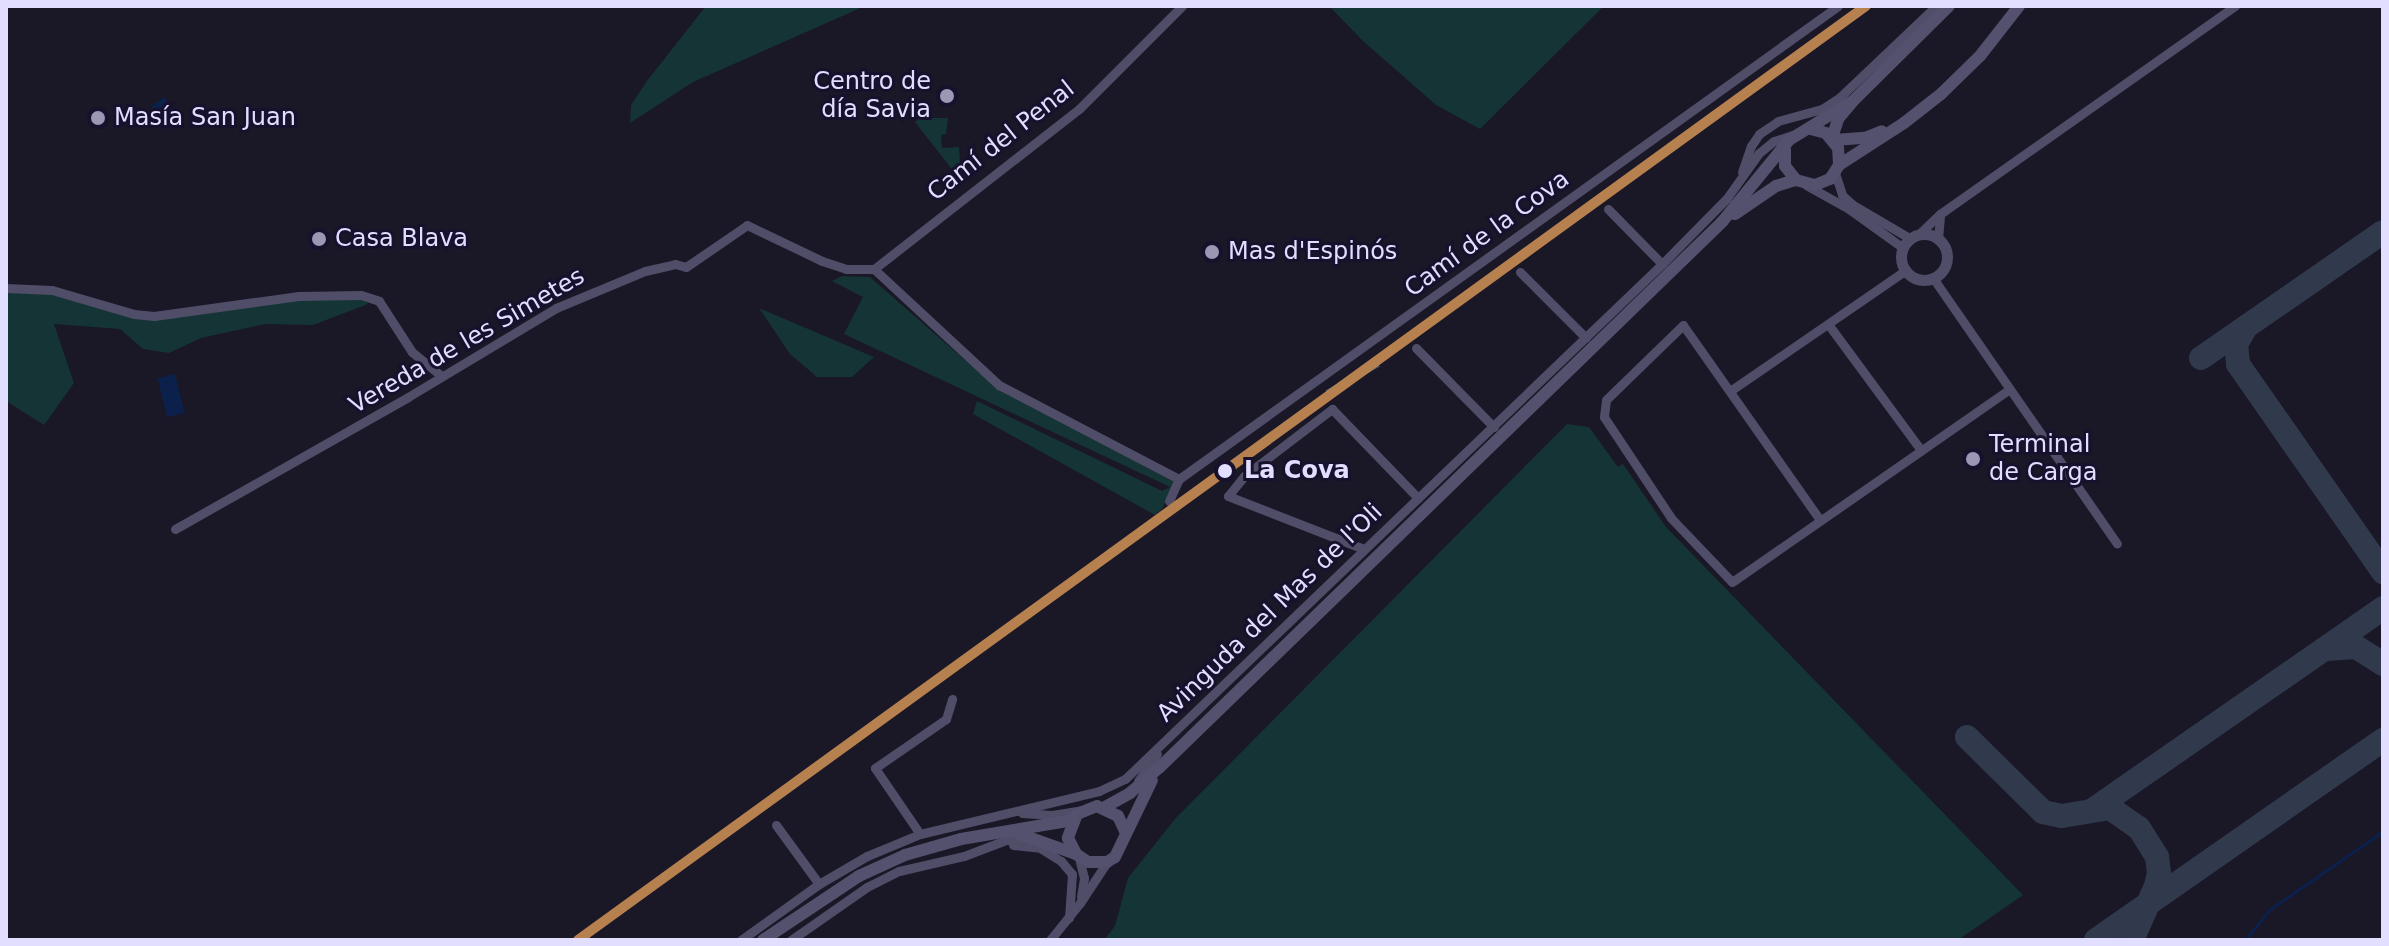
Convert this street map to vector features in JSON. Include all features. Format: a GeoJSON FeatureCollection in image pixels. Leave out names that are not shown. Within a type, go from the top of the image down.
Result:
{"type":"FeatureCollection","features":[{"type":"Feature","properties":{"kind":"main road"},"geometry":{"type":"LineString","coordinates":[[1837,169],[1833,139],[1838,119],[1949,6]]}},
{"type":"Feature","properties":{"kind":"main road"},"geometry":{"type":"LineString","coordinates":[[1722,222],[1776,186],[1823,183],[1837,169],[1904,123],[1980,56],[2019,6]]}},
{"type":"Feature","properties":{"kind":"main road"},"geometry":{"type":"LineString","coordinates":[[763,940],[859,876],[905,855],[961,839],[1008,832],[1077,815],[1105,807],[1130,793],[1722,222],[1796,134],[1811,129],[1853,101]]}},
{"type":"Feature","properties":{"kind":"main road"},"geometry":{"type":"LineString","coordinates":[[1811,129],[1833,139],[1865,138],[1904,123]]}},
{"type":"Feature","properties":{"kind":"main road"},"geometry":{"type":"LineString","coordinates":[[1785,149],[1785,166],[1801,183]]}},
{"type":"Feature","properties":{"kind":"main road"},"geometry":{"type":"LineString","coordinates":[[1008,832],[1039,839],[1097,863],[1107,862],[1121,850],[1125,831],[1159,768]]}},
{"type":"Feature","properties":{"kind":"main road"},"geometry":{"type":"LineString","coordinates":[[1105,807],[1118,816],[1125,831]]}},
{"type":"Feature","properties":{"kind":"main road"},"geometry":{"type":"LineString","coordinates":[[1077,815],[1068,838],[1077,856]]}},
{"type":"Feature","properties":{"kind":"street","name":"Camí del Penal"},"geometry":{"type":"LineString","coordinates":[[874,269],[1057,128],[1182,6]]}},
{"type":"Feature","properties":{"kind":"street","name":"Camí de la Cova"},"geometry":{"type":"LineString","coordinates":[[1169,501],[1179,479],[1838,6]]}},
{"type":"Feature","properties":{"kind":"street","name":"Avinguda del Mas de l'Oli"},"geometry":{"type":"LineString","coordinates":[[1740,179],[1751,146],[1759,134],[1778,121],[1822,109],[1839,98],[1936,6]]}},
{"type":"Feature","properties":{"kind":"street"},"geometry":{"type":"LineString","coordinates":[[1730,391],[1906,270],[1910,240],[1940,214],[2235,6]]}},
{"type":"Feature","properties":{"kind":"street","name":"Avinguda del Mas de l'Oli"},"geometry":{"type":"LineString","coordinates":[[741,940],[819,884],[867,856],[920,834],[1099,791],[1125,779],[1662,264],[1727,198],[1767,147],[1796,134]]}},
{"type":"Feature","properties":{"kind":"street"},"geometry":{"type":"LineString","coordinates":[[1837,169],[1842,195],[1910,240]]}},
{"type":"Feature","properties":{"kind":"street"},"geometry":{"type":"LineString","coordinates":[[1801,183],[1910,240],[1938,239]]}},
{"type":"Feature","properties":{"kind":"street"},"geometry":{"type":"LineString","coordinates":[[1608,209],[1662,264]]}},
{"type":"Feature","properties":{"kind":"street"},"geometry":{"type":"LineString","coordinates":[[1906,270],[1918,279],[1933,278],[1947,260],[1938,239],[1940,214]]}},
{"type":"Feature","properties":{"kind":"street","name":"Vereda de les Simetes"},"geometry":{"type":"LineString","coordinates":[[175,529],[556,308],[645,271],[675,264],[686,267],[747,225],[834,265],[846,269],[874,269]]}},
{"type":"Feature","properties":{"kind":"street"},"geometry":{"type":"LineString","coordinates":[[874,269],[999,385],[1179,479]]}},
{"type":"Feature","properties":{"kind":"street"},"geometry":{"type":"LineString","coordinates":[[1520,272],[1586,338]]}},
{"type":"Feature","properties":{"kind":"street"},"geometry":{"type":"LineString","coordinates":[[1933,278],[2117,544]]}},
{"type":"Feature","properties":{"kind":"street"},"geometry":{"type":"LineString","coordinates":[[6,288],[52,290],[134,314],[154,316],[299,296],[361,295],[379,301],[412,352],[442,376]]}},
{"type":"Feature","properties":{"kind":"street"},"geometry":{"type":"LineString","coordinates":[[1828,324],[1921,450]]}},
{"type":"Feature","properties":{"kind":"street"},"geometry":{"type":"LineString","coordinates":[[1820,520],[1683,325],[1606,400],[1602,409],[1604,417],[1671,518],[1732,582],[2010,389]]}},
{"type":"Feature","properties":{"kind":"street"},"geometry":{"type":"LineString","coordinates":[[1416,348],[1494,427]]}},
{"type":"Feature","properties":{"kind":"street"},"geometry":{"type":"LineString","coordinates":[[1364,549],[1228,496],[1244,476],[1332,409],[1418,498]]}},
{"type":"Feature","properties":{"kind":"street"},"geometry":{"type":"LineString","coordinates":[[920,834],[875,768],[946,719],[952,699]]}},
{"type":"Feature","properties":{"kind":"street"},"geometry":{"type":"LineString","coordinates":[[1130,793],[1168,738]]}},
{"type":"Feature","properties":{"kind":"street"},"geometry":{"type":"LineString","coordinates":[[1014,813],[1077,815]]}},
{"type":"Feature","properties":{"kind":"street"},"geometry":{"type":"LineString","coordinates":[[776,825],[819,884]]}},
{"type":"Feature","properties":{"kind":"street"},"geometry":{"type":"LineString","coordinates":[[990,847],[1006,840],[1039,839]]}},
{"type":"Feature","properties":{"kind":"street"},"geometry":{"type":"LineString","coordinates":[[795,939],[867,887],[899,871],[990,847],[1017,844],[1040,848],[1061,861],[1072,874],[1069,918]]}},
{"type":"Feature","properties":{"kind":"street"},"geometry":{"type":"LineString","coordinates":[[1077,856],[1084,878],[1080,903]]}},
{"type":"Feature","properties":{"kind":"street"},"geometry":{"type":"LineString","coordinates":[[1050,940],[1107,862]]}},
{"type":"Feature","properties":{"kind":"green space"},"geometry":{"type":"Polygon","coordinates":[[[706,6],[865,6],[693,82],[630,123],[631,105],[706,6]]]}},
{"type":"Feature","properties":{"kind":"green space"},"geometry":{"type":"Polygon","coordinates":[[[1329,6],[1604,6],[1480,129],[1436,105],[1363,41],[1329,6]]]}},
{"type":"Feature","properties":{"kind":"green space"},"geometry":{"type":"Polygon","coordinates":[[[920,118],[948,118],[946,134],[941,135],[942,148],[959,147],[961,181],[915,122],[920,118]]]}},
{"type":"Feature","properties":{"kind":"green space"},"geometry":{"type":"Polygon","coordinates":[[[842,276],[870,277],[992,384],[1174,482],[1162,509],[1155,515],[973,414],[977,401],[1162,491],[1170,487],[844,334],[863,297],[832,281],[842,276]]]}},
{"type":"Feature","properties":{"kind":"green space"},"geometry":{"type":"Polygon","coordinates":[[[23,287],[134,314],[272,299],[361,295],[368,304],[313,325],[265,324],[201,338],[169,353],[143,349],[120,329],[54,324],[74,383],[44,425],[6,401],[6,288],[23,287]]]}},
{"type":"Feature","properties":{"kind":"green space"},"geometry":{"type":"Polygon","coordinates":[[[759,308],[874,357],[852,377],[817,377],[790,354],[759,308]]]}},
{"type":"Feature","properties":{"kind":"green space"},"geometry":{"type":"Polygon","coordinates":[[[1567,424],[1589,427],[1618,467],[1623,464],[1666,527],[2023,895],[1958,940],[1104,940],[1115,926],[1128,878],[1175,819],[1567,424]]]}},
{"type":"Feature","properties":{"kind":"water"},"geometry":{"type":"Polygon","coordinates":[[[164,97],[182,120],[169,130],[151,107],[164,97]]]}},
{"type":"Feature","properties":{"kind":"water"},"geometry":{"type":"Polygon","coordinates":[[[175,374],[185,413],[167,417],[158,378],[175,374]]]}},
{"type":"Feature","properties":{"kind":"waterway"},"geometry":{"type":"LineString","coordinates":[[2245,940],[2269,910],[2380,833]]}},
{"type":"Feature","properties":{"kind":"taxiway"},"geometry":{"type":"LineString","coordinates":[[2201,358],[2383,232]]}},
{"type":"Feature","properties":{"kind":"taxiway"},"geometry":{"type":"LineString","coordinates":[[2246,327],[2236,344],[2238,364],[2383,572]]}},
{"type":"Feature","properties":{"kind":"taxiway"},"geometry":{"type":"LineString","coordinates":[[2094,809],[2383,608]]}},
{"type":"Feature","properties":{"kind":"taxiway"},"geometry":{"type":"LineString","coordinates":[[2326,649],[2356,647],[2383,664]]}},
{"type":"Feature","properties":{"kind":"taxiway"},"geometry":{"type":"LineString","coordinates":[[1967,737],[2043,812],[2062,816],[2110,808],[2139,828],[2157,857],[2159,873],[2132,940]]}},
{"type":"Feature","properties":{"kind":"taxiway"},"geometry":{"type":"LineString","coordinates":[[2096,940],[2383,740]]}},
{"type":"Feature","properties":{"kind":"railway"},"geometry":{"type":"LineString","coordinates":[[1327,393],[1378,364]]}},
{"type":"Feature","properties":{"kind":"transit line"},"geometry":{"type":"LineString","coordinates":[[578,940],[1866,6]]}},
{"type":"Feature","properties":{"kind":"place","name":"Centro de día Savia"},"geometry":{"type":"Point","coordinates":[947,96]}},
{"type":"Feature","properties":{"kind":"place","name":"Masía San Juan"},"geometry":{"type":"Point","coordinates":[98,118]}},
{"type":"Feature","properties":{"kind":"place","name":"Casa Blava"},"geometry":{"type":"Point","coordinates":[319,239]}},
{"type":"Feature","properties":{"kind":"place","name":"Mas d'Espinós"},"geometry":{"type":"Point","coordinates":[1212,252]}},
{"type":"Feature","properties":{"kind":"place","name":"Terminal de Carga"},"geometry":{"type":"Point","coordinates":[1973,459]}},
{"type":"Feature","properties":{"kind":"place","name":"La Cova"},"geometry":{"type":"Point","coordinates":[1225,471]}}]}
